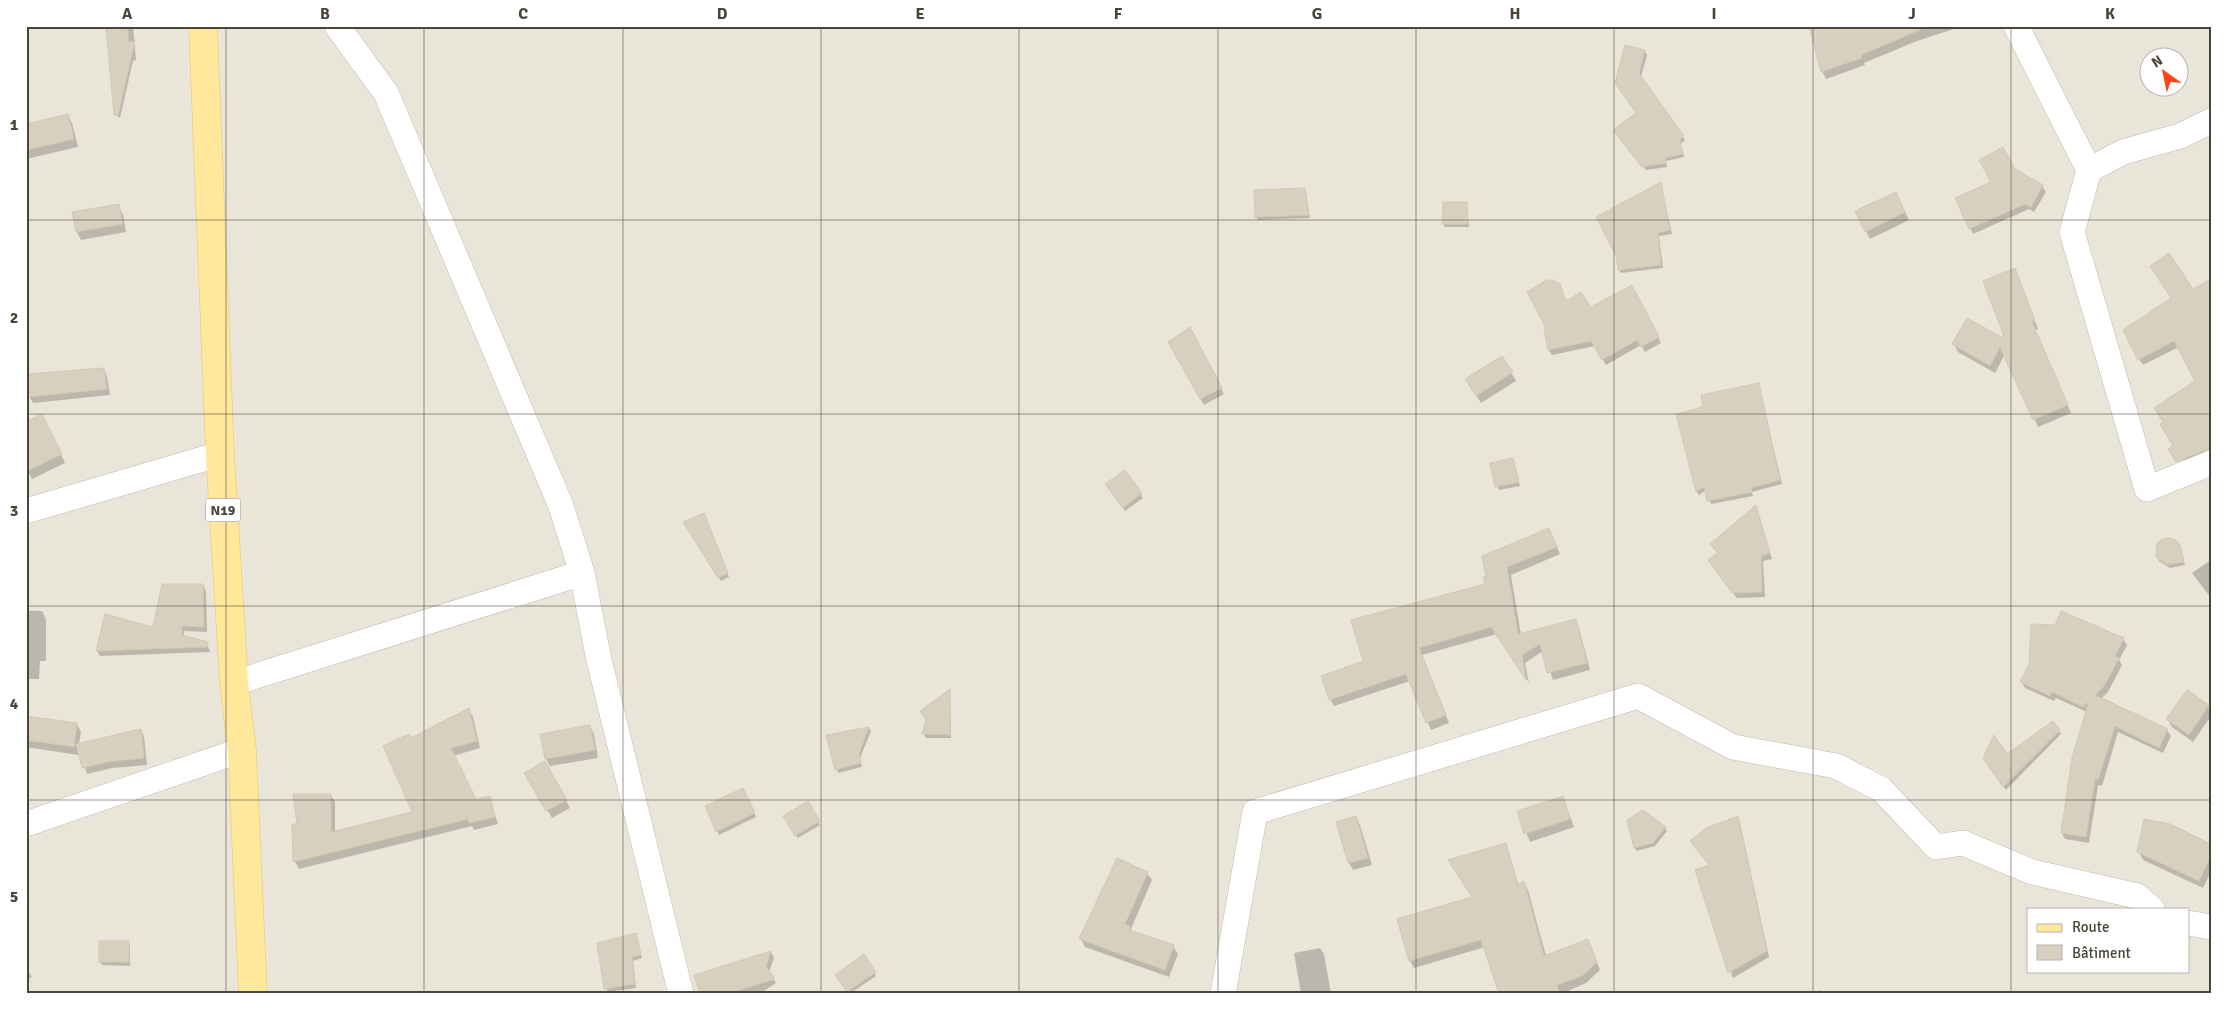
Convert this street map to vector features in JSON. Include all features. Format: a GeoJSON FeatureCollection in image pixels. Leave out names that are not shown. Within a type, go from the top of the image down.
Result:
{"type":"FeatureCollection","features":[{"type":"Feature","properties":{"kind":"main road","name":"N19"},"geometry":{"type":"LineString","coordinates":[[203,26],[220,454],[234,683],[242,750],[254,994]]}},
{"type":"Feature","properties":{"kind":"street"},"geometry":{"type":"LineString","coordinates":[[337,26],[386,93],[562,506],[582,573],[599,660],[681,994]]}},
{"type":"Feature","properties":{"kind":"street"},"geometry":{"type":"LineString","coordinates":[[2016,26],[2089,170],[2072,232],[2135,441],[2147,489],[2211,463]]}},
{"type":"Feature","properties":{"kind":"street"},"geometry":{"type":"LineString","coordinates":[[2089,170],[2123,152],[2180,136],[2211,121]]}},
{"type":"Feature","properties":{"kind":"street"},"geometry":{"type":"LineString","coordinates":[[26,511],[220,454]]}},
{"type":"Feature","properties":{"kind":"street"},"geometry":{"type":"LineString","coordinates":[[234,683],[582,573]]}},
{"type":"Feature","properties":{"kind":"street"},"geometry":{"type":"LineString","coordinates":[[1223,994],[1255,812],[1638,696],[1733,747],[1836,766],[1881,789],[1936,847],[1963,843],[2032,872],[2137,896],[2151,908]]}},
{"type":"Feature","properties":{"kind":"street"},"geometry":{"type":"LineString","coordinates":[[26,824],[242,750]]}},
{"type":"Feature","properties":{"kind":"street"},"geometry":{"type":"LineString","coordinates":[[2190,923],[2211,927]]}},
{"type":"Feature","properties":{"kind":"shaded area"},"geometry":{"type":"Polygon","coordinates":[[[26,26],[2211,26],[2211,994],[26,994],[26,26]]]}},
{"type":"Feature","properties":{"kind":"building"},"geometry":{"type":"Polygon","coordinates":[[[106,26],[128,26],[128,42],[135,41],[118,115],[114,115],[106,26]]]}},
{"type":"Feature","properties":{"kind":"building"},"geometry":{"type":"Polygon","coordinates":[[[1809,26],[1929,26],[1861,55],[1862,58],[1821,72],[1809,26]]]}},
{"type":"Feature","properties":{"kind":"building"},"geometry":{"type":"Polygon","coordinates":[[[1625,45],[1645,50],[1639,73],[1684,136],[1680,140],[1683,154],[1665,158],[1666,163],[1642,167],[1613,130],[1636,113],[1615,83],[1625,45]]]}},
{"type":"Feature","properties":{"kind":"building"},"geometry":{"type":"Polygon","coordinates":[[[68,114],[74,139],[26,150],[26,124],[68,114]]]}},
{"type":"Feature","properties":{"kind":"building"},"geometry":{"type":"Polygon","coordinates":[[[2003,147],[2015,169],[2043,185],[2031,207],[2025,204],[1969,229],[1955,198],[1991,182],[1979,160],[2003,147]]]}},
{"type":"Feature","properties":{"kind":"building"},"geometry":{"type":"Polygon","coordinates":[[[1661,182],[1670,230],[1658,233],[1661,265],[1618,270],[1616,256],[1596,217],[1661,182]]]}},
{"type":"Feature","properties":{"kind":"building"},"geometry":{"type":"Polygon","coordinates":[[[1305,188],[1309,215],[1255,217],[1254,190],[1305,188]]]}},
{"type":"Feature","properties":{"kind":"building"},"geometry":{"type":"Polygon","coordinates":[[[1896,192],[1905,212],[1865,232],[1855,211],[1896,192]]]}},
{"type":"Feature","properties":{"kind":"building"},"geometry":{"type":"Polygon","coordinates":[[[1443,202],[1467,202],[1468,224],[1442,224],[1443,202]]]}},
{"type":"Feature","properties":{"kind":"building"},"geometry":{"type":"Polygon","coordinates":[[[119,204],[123,224],[76,232],[72,212],[119,204]]]}},
{"type":"Feature","properties":{"kind":"building"},"geometry":{"type":"Polygon","coordinates":[[[2169,253],[2193,289],[2211,279],[2211,448],[2176,462],[2168,449],[2173,446],[2160,424],[2163,422],[2154,408],[2195,381],[2174,341],[2138,360],[2123,330],[2171,298],[2150,266],[2169,253]]]}},
{"type":"Feature","properties":{"kind":"building"},"geometry":{"type":"Polygon","coordinates":[[[2015,268],[2035,321],[2032,322],[2068,405],[2033,420],[2000,347],[1990,366],[1952,344],[1967,318],[2005,339],[1983,281],[2015,268]]]}},
{"type":"Feature","properties":{"kind":"building"},"geometry":{"type":"Polygon","coordinates":[[[1547,280],[1553,280],[1560,284],[1566,301],[1581,292],[1591,307],[1632,285],[1659,337],[1641,347],[1637,340],[1602,360],[1591,341],[1548,350],[1544,330],[1546,328],[1527,292],[1547,280]]]}},
{"type":"Feature","properties":{"kind":"building"},"geometry":{"type":"Polygon","coordinates":[[[1190,327],[1222,388],[1200,399],[1168,342],[1190,327]]]}},
{"type":"Feature","properties":{"kind":"building"},"geometry":{"type":"Polygon","coordinates":[[[1502,356],[1513,372],[1476,396],[1465,379],[1502,356]]]}},
{"type":"Feature","properties":{"kind":"building"},"geometry":{"type":"Polygon","coordinates":[[[104,368],[107,389],[28,397],[26,374],[104,368]]]}},
{"type":"Feature","properties":{"kind":"building"},"geometry":{"type":"Polygon","coordinates":[[[1759,383],[1780,480],[1751,488],[1752,492],[1707,501],[1704,487],[1696,492],[1676,414],[1703,407],[1701,395],[1759,383]]]}},
{"type":"Feature","properties":{"kind":"building"},"geometry":{"type":"Polygon","coordinates":[[[42,414],[62,454],[26,472],[26,422],[42,414]]]}},
{"type":"Feature","properties":{"kind":"building"},"geometry":{"type":"Polygon","coordinates":[[[1513,458],[1519,482],[1495,487],[1490,463],[1513,458]]]}},
{"type":"Feature","properties":{"kind":"building"},"geometry":{"type":"Polygon","coordinates":[[[1125,470],[1142,493],[1123,508],[1105,484],[1125,470]]]}},
{"type":"Feature","properties":{"kind":"building"},"geometry":{"type":"Polygon","coordinates":[[[1756,505],[1770,553],[1761,556],[1762,592],[1732,593],[1708,560],[1718,553],[1710,544],[1756,505]]]}},
{"type":"Feature","properties":{"kind":"building"},"geometry":{"type":"Polygon","coordinates":[[[704,513],[728,573],[718,578],[683,522],[704,513]]]}},
{"type":"Feature","properties":{"kind":"building"},"geometry":{"type":"Polygon","coordinates":[[[1549,528],[1557,547],[1507,567],[1518,634],[1576,619],[1587,663],[1547,673],[1540,644],[1522,655],[1526,680],[1491,627],[1419,648],[1446,715],[1426,723],[1406,674],[1329,700],[1321,676],[1363,661],[1351,620],[1485,584],[1483,577],[1486,577],[1482,556],[1549,528]]]}},
{"type":"Feature","properties":{"kind":"building"},"geometry":{"type":"Polygon","coordinates":[[[2162,539],[2176,540],[2180,545],[2184,562],[2167,565],[2156,557],[2157,543],[2162,539]]]}},
{"type":"Feature","properties":{"kind":"building"},"geometry":{"type":"Polygon","coordinates":[[[162,584],[203,584],[204,627],[182,626],[182,635],[208,642],[207,647],[96,651],[105,614],[153,627],[162,584]]]}},
{"type":"Feature","properties":{"kind":"building"},"geometry":{"type":"Polygon","coordinates":[[[2061,611],[2124,638],[2115,656],[2119,658],[2105,685],[2095,695],[2168,729],[2159,748],[2115,726],[2098,780],[2095,779],[2086,837],[2061,833],[2072,758],[2089,701],[2083,707],[2052,692],[2050,696],[2020,682],[2029,664],[2031,624],[2055,625],[2061,611]]]}},
{"type":"Feature","properties":{"kind":"building"},"geometry":{"type":"Polygon","coordinates":[[[950,689],[950,735],[922,734],[926,720],[920,711],[950,689]]]}},
{"type":"Feature","properties":{"kind":"building"},"geometry":{"type":"Polygon","coordinates":[[[2187,690],[2209,705],[2189,735],[2166,719],[2187,690]]]}},
{"type":"Feature","properties":{"kind":"building"},"geometry":{"type":"Polygon","coordinates":[[[469,708],[477,741],[451,748],[476,799],[490,796],[495,817],[469,823],[468,819],[293,862],[292,824],[297,824],[293,794],[331,794],[331,832],[412,812],[383,746],[409,734],[411,738],[469,708]]]}},
{"type":"Feature","properties":{"kind":"building"},"geometry":{"type":"Polygon","coordinates":[[[26,716],[77,723],[74,747],[26,740],[26,716]]]}},
{"type":"Feature","properties":{"kind":"building"},"geometry":{"type":"Polygon","coordinates":[[[2053,721],[2060,730],[2003,787],[1983,758],[1994,735],[2007,754],[2053,721]]]}},
{"type":"Feature","properties":{"kind":"building"},"geometry":{"type":"Polygon","coordinates":[[[590,725],[595,750],[545,759],[540,734],[590,725]]]}},
{"type":"Feature","properties":{"kind":"building"},"geometry":{"type":"Polygon","coordinates":[[[869,727],[859,754],[861,763],[835,770],[826,735],[869,727]]]}},
{"type":"Feature","properties":{"kind":"building"},"geometry":{"type":"Polygon","coordinates":[[[141,729],[144,758],[108,762],[82,768],[76,744],[141,729]]]}},
{"type":"Feature","properties":{"kind":"building"},"geometry":{"type":"Polygon","coordinates":[[[545,761],[567,800],[546,811],[524,773],[545,761]]]}},
{"type":"Feature","properties":{"kind":"building"},"geometry":{"type":"Polygon","coordinates":[[[743,788],[755,813],[716,832],[705,806],[743,788]]]}},
{"type":"Feature","properties":{"kind":"building"},"geometry":{"type":"Polygon","coordinates":[[[1563,796],[1570,819],[1524,834],[1517,811],[1563,796]]]}},
{"type":"Feature","properties":{"kind":"building"},"geometry":{"type":"Polygon","coordinates":[[[808,801],[820,821],[795,836],[783,816],[808,801]]]}},
{"type":"Feature","properties":{"kind":"building"},"geometry":{"type":"Polygon","coordinates":[[[1643,810],[1666,827],[1653,843],[1634,848],[1627,820],[1643,810]]]}},
{"type":"Feature","properties":{"kind":"building"},"geometry":{"type":"Polygon","coordinates":[[[1356,816],[1368,858],[1348,863],[1336,822],[1356,816]]]}},
{"type":"Feature","properties":{"kind":"building"},"geometry":{"type":"Polygon","coordinates":[[[1738,816],[1767,951],[1728,973],[1695,870],[1709,865],[1690,841],[1706,828],[1738,816]]]}},
{"type":"Feature","properties":{"kind":"building"},"geometry":{"type":"Polygon","coordinates":[[[2144,819],[2170,824],[2211,844],[2211,856],[2199,881],[2137,852],[2144,819]]]}},
{"type":"Feature","properties":{"kind":"building"},"geometry":{"type":"Polygon","coordinates":[[[1506,843],[1518,885],[1524,881],[1544,956],[1588,939],[1597,962],[1582,976],[1557,985],[1560,994],[1499,994],[1481,940],[1409,961],[1397,919],[1472,897],[1448,860],[1506,843]]]}},
{"type":"Feature","properties":{"kind":"building"},"geometry":{"type":"Polygon","coordinates":[[[1117,858],[1148,872],[1125,924],[1130,926],[1129,930],[1174,945],[1165,970],[1079,939],[1117,858]]]}},
{"type":"Feature","properties":{"kind":"building"},"geometry":{"type":"Polygon","coordinates":[[[636,933],[641,955],[632,957],[635,984],[604,989],[597,943],[636,933]]]}},
{"type":"Feature","properties":{"kind":"building"},"geometry":{"type":"Polygon","coordinates":[[[99,941],[129,941],[129,962],[99,962],[99,941]]]}},
{"type":"Feature","properties":{"kind":"building"},"geometry":{"type":"Polygon","coordinates":[[[771,951],[766,966],[775,979],[727,994],[700,994],[694,975],[771,951]]]}},
{"type":"Feature","properties":{"kind":"building"},"geometry":{"type":"Polygon","coordinates":[[[864,954],[876,972],[847,992],[835,975],[864,954]]]}}]}
